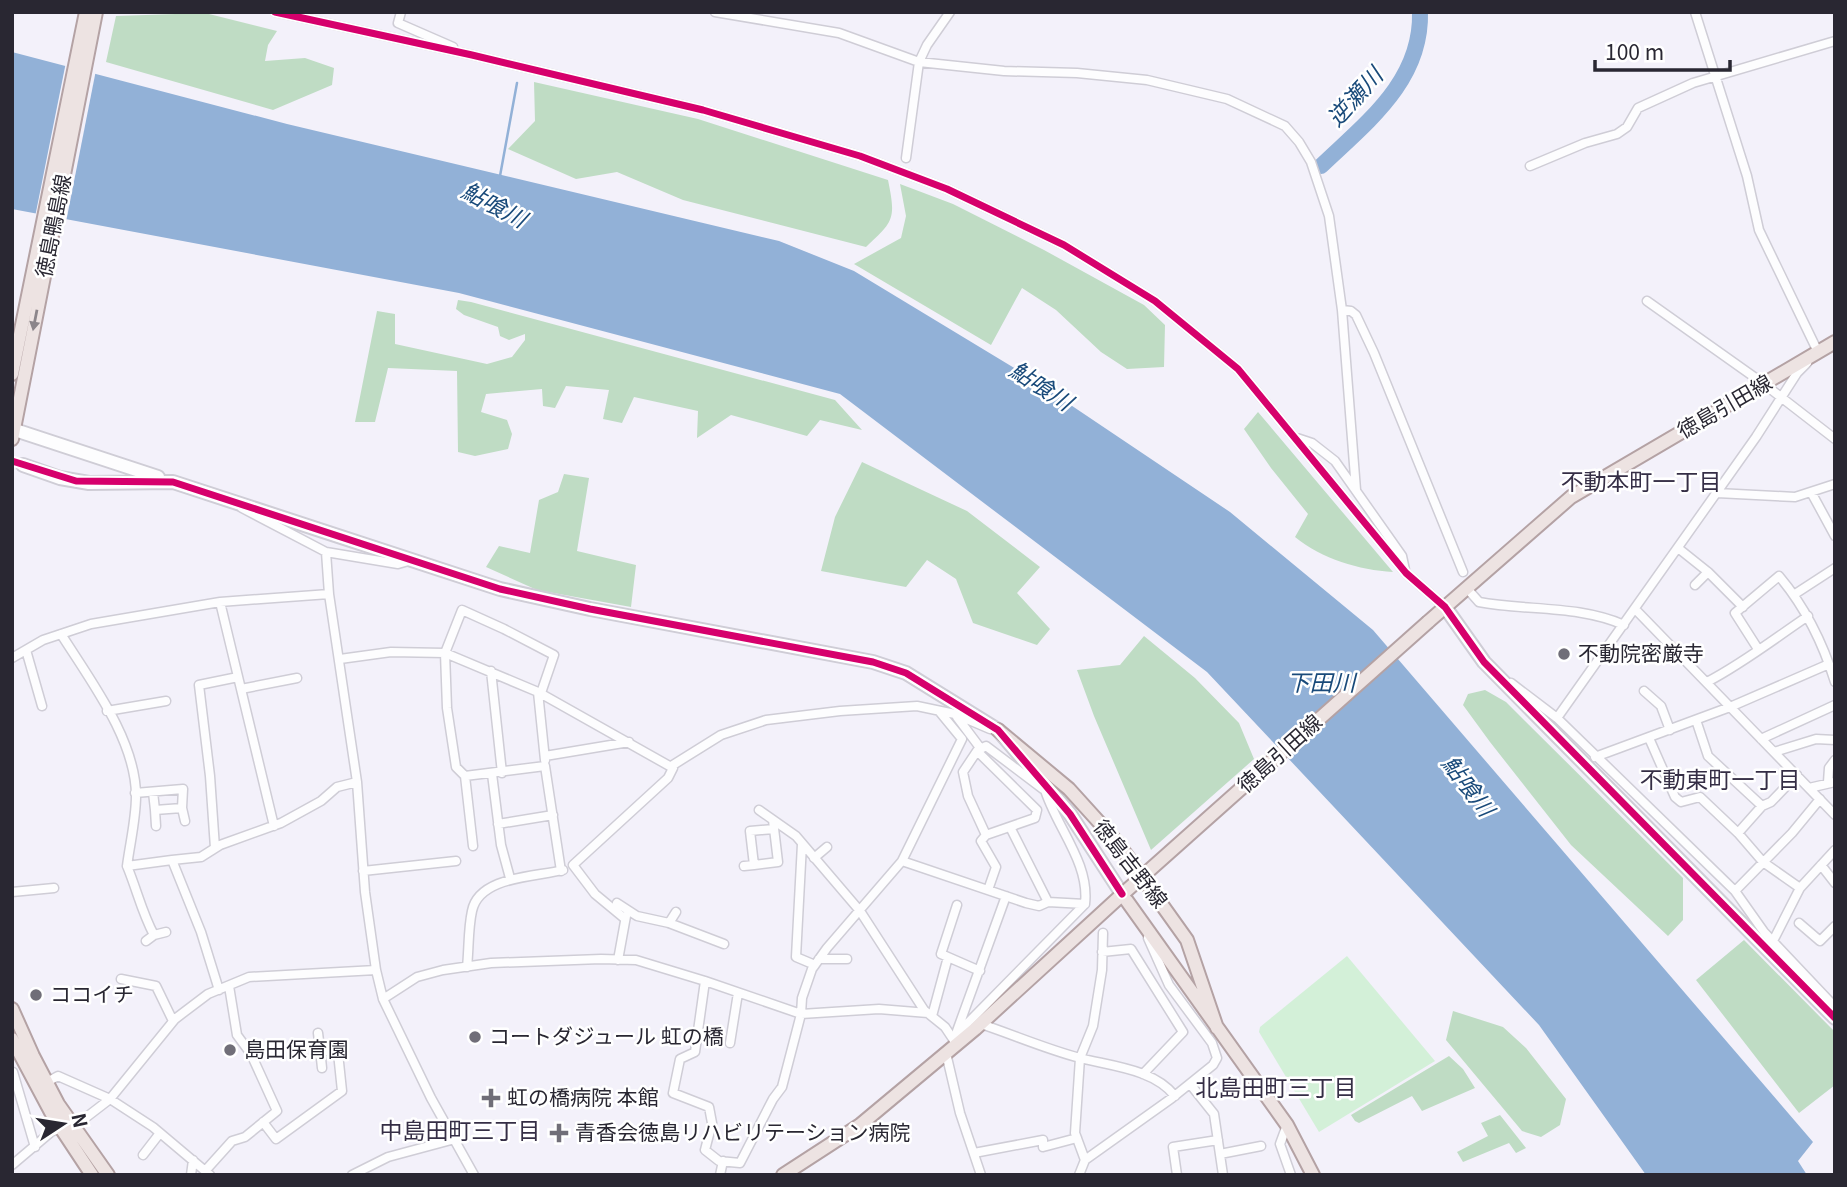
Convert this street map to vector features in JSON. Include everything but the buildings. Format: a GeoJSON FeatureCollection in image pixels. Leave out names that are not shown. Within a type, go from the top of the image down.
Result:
{"type":"FeatureCollection","features":[{"type":"Feature","properties":{"kind":"main road","name":"徳島鴨島線"},"geometry":{"type":"LineString","coordinates":[[12,373],[86,12]]}},
{"type":"Feature","properties":{"kind":"main road","name":"徳島鴨島線"},"geometry":{"type":"LineString","coordinates":[[13,430],[96,12]]}},
{"type":"Feature","properties":{"kind":"main road","name":"徳島引田線"},"geometry":{"type":"LineString","coordinates":[[783,1175],[860,1125],[952,1045],[981,1024],[1124,893],[1571,498],[1835,342]]}},
{"type":"Feature","properties":{"kind":"main road","name":"徳島吉野線"},"geometry":{"type":"LineString","coordinates":[[998,730],[1069,789],[1117,842],[1187,940],[1217,1028]]}},
{"type":"Feature","properties":{"kind":"main road","name":"徳島吉野線"},"geometry":{"type":"LineString","coordinates":[[1124,893],[1287,1125],[1314,1175]]}},
{"type":"Feature","properties":{"kind":"main road"},"geometry":{"type":"LineString","coordinates":[[12,1010],[66,1127],[92,1175]]}},
{"type":"Feature","properties":{"kind":"main road"},"geometry":{"type":"LineString","coordinates":[[12,1039],[27,1070],[66,1127],[107,1175]]}},
{"type":"Feature","properties":{"kind":"street"},"geometry":{"type":"LineString","coordinates":[[275,12],[704,110],[860,156],[947,189],[1064,245],[1154,301],[1238,369],[1406,573],[1445,607],[1484,662],[1835,1018]]}},
{"type":"Feature","properties":{"kind":"street"},"geometry":{"type":"LineString","coordinates":[[401,12],[398,23],[472,55]]}},
{"type":"Feature","properties":{"kind":"street"},"geometry":{"type":"LineString","coordinates":[[715,12],[755,15],[838,33],[919,62],[1003,71],[1077,73],[1147,80],[1227,99],[1285,126],[1311,162],[1329,216],[1342,310],[1356,490]]}},
{"type":"Feature","properties":{"kind":"street"},"geometry":{"type":"LineString","coordinates":[[906,158],[919,62],[950,12]]}},
{"type":"Feature","properties":{"kind":"street"},"geometry":{"type":"LineString","coordinates":[[1558,718],[1717,493],[1797,373],[1818,352],[1759,230],[1749,182],[1695,12]]}},
{"type":"Feature","properties":{"kind":"street"},"geometry":{"type":"LineString","coordinates":[[1530,166],[1585,143],[1617,134],[1627,127],[1638,108],[1714,75],[1835,41]]}},
{"type":"Feature","properties":{"kind":"street"},"geometry":{"type":"LineString","coordinates":[[1647,301],[1764,384],[1835,439]]}},
{"type":"Feature","properties":{"kind":"street"},"geometry":{"type":"LineString","coordinates":[[1342,310],[1351,311],[1356,316],[1374,353],[1463,572]]}},
{"type":"Feature","properties":{"kind":"street"},"geometry":{"type":"LineString","coordinates":[[13,430],[500,589],[590,609],[873,662],[906,673],[998,730],[1044,787],[1070,814],[1124,893]]}},
{"type":"Feature","properties":{"kind":"street"},"geometry":{"type":"LineString","coordinates":[[1294,438],[1312,443],[1335,461],[1402,556],[1406,573]]}},
{"type":"Feature","properties":{"kind":"street"},"geometry":{"type":"LineString","coordinates":[[23,464],[60,478],[89,482],[173,482]]}},
{"type":"Feature","properties":{"kind":"street"},"geometry":{"type":"LineString","coordinates":[[1717,493],[1795,497],[1835,484]]}},
{"type":"Feature","properties":{"kind":"street"},"geometry":{"type":"LineString","coordinates":[[1811,492],[1835,536]]}},
{"type":"Feature","properties":{"kind":"street"},"geometry":{"type":"LineString","coordinates":[[234,501],[246,512],[326,552],[398,564],[414,560]]}},
{"type":"Feature","properties":{"kind":"street"},"geometry":{"type":"LineString","coordinates":[[1678,548],[1708,572],[1743,607]]}},
{"type":"Feature","properties":{"kind":"street"},"geometry":{"type":"LineString","coordinates":[[326,552],[329,594],[357,782],[363,871],[376,970],[383,999],[431,1098],[474,1175]]}},
{"type":"Feature","properties":{"kind":"street"},"geometry":{"type":"LineString","coordinates":[[1795,594],[1835,568]]}},
{"type":"Feature","properties":{"kind":"street"},"geometry":{"type":"LineString","coordinates":[[1695,585],[1708,572]]}},
{"type":"Feature","properties":{"kind":"street"},"geometry":{"type":"LineString","coordinates":[[1758,649],[1735,613],[1779,576],[1795,594],[1808,616],[1825,651],[1835,682]]}},
{"type":"Feature","properties":{"kind":"street"},"geometry":{"type":"LineString","coordinates":[[1471,593],[1479,602],[1574,612],[1608,618],[1624,625]]}},
{"type":"Feature","properties":{"kind":"street"},"geometry":{"type":"LineString","coordinates":[[12,657],[43,640],[91,624],[219,602],[329,594]]}},
{"type":"Feature","properties":{"kind":"street"},"geometry":{"type":"LineString","coordinates":[[219,602],[274,826]]}},
{"type":"Feature","properties":{"kind":"street"},"geometry":{"type":"LineString","coordinates":[[1635,609],[1835,815]]}},
{"type":"Feature","properties":{"kind":"street"},"geometry":{"type":"LineString","coordinates":[[473,846],[465,776],[456,766],[447,708],[445,653],[462,610],[554,655],[539,692],[545,766],[561,871]]}},
{"type":"Feature","properties":{"kind":"street"},"geometry":{"type":"LineString","coordinates":[[1707,682],[1736,667],[1808,616]]}},
{"type":"Feature","properties":{"kind":"street"},"geometry":{"type":"LineString","coordinates":[[61,634],[125,745],[135,793],[127,866],[140,899],[142,914],[155,935]]}},
{"type":"Feature","properties":{"kind":"street"},"geometry":{"type":"LineString","coordinates":[[1825,651],[1835,644]]}},
{"type":"Feature","properties":{"kind":"street"},"geometry":{"type":"LineString","coordinates":[[26,650],[42,706]]}},
{"type":"Feature","properties":{"kind":"street"},"geometry":{"type":"LineString","coordinates":[[340,659],[391,652],[445,653],[539,692],[673,768],[668,778],[573,865],[561,871],[510,878],[490,888],[480,897],[472,908],[467,967]]}},
{"type":"Feature","properties":{"kind":"street"},"geometry":{"type":"LineString","coordinates":[[1484,662],[1558,718],[1735,891],[1757,923],[1835,1007]]}},
{"type":"Feature","properties":{"kind":"street"},"geometry":{"type":"LineString","coordinates":[[1595,757],[1730,707],[1829,664]]}},
{"type":"Feature","properties":{"kind":"street"},"geometry":{"type":"LineString","coordinates":[[491,671],[502,773]]}},
{"type":"Feature","properties":{"kind":"street"},"geometry":{"type":"LineString","coordinates":[[215,848],[199,685],[238,677]]}},
{"type":"Feature","properties":{"kind":"street"},"geometry":{"type":"LineString","coordinates":[[241,689],[297,678]]}},
{"type":"Feature","properties":{"kind":"street"},"geometry":{"type":"LineString","coordinates":[[1644,691],[1661,706],[1670,730]]}},
{"type":"Feature","properties":{"kind":"street"},"geometry":{"type":"LineString","coordinates":[[107,711],[166,701]]}},
{"type":"Feature","properties":{"kind":"street"},"geometry":{"type":"LineString","coordinates":[[1762,739],[1835,705]]}},
{"type":"Feature","properties":{"kind":"street"},"geometry":{"type":"LineString","coordinates":[[673,765],[721,735],[766,720],[880,707],[917,706],[955,714],[987,729],[998,730]]}},
{"type":"Feature","properties":{"kind":"street"},"geometry":{"type":"LineString","coordinates":[[705,981],[695,1052],[680,1059],[673,1093],[709,1107],[712,1123],[705,1150],[723,1161],[740,1163],[782,1087],[801,1014],[802,998],[817,962],[902,861],[962,739],[939,711]]}},
{"type":"Feature","properties":{"kind":"street"},"geometry":{"type":"LineString","coordinates":[[955,714],[979,750],[1037,810],[1035,818],[986,835],[981,841],[996,867],[988,890]]}},
{"type":"Feature","properties":{"kind":"street"},"geometry":{"type":"LineString","coordinates":[[1696,720],[1709,756],[1762,806]]}},
{"type":"Feature","properties":{"kind":"street"},"geometry":{"type":"LineString","coordinates":[[1649,738],[1675,797],[1681,802],[1700,797],[1738,833],[1763,862],[1800,888]]}},
{"type":"Feature","properties":{"kind":"street"},"geometry":{"type":"LineString","coordinates":[[1774,752],[1816,739],[1835,740]]}},
{"type":"Feature","properties":{"kind":"street"},"geometry":{"type":"LineString","coordinates":[[545,756],[629,742]]}},
{"type":"Feature","properties":{"kind":"street"},"geometry":{"type":"LineString","coordinates":[[952,1045],[1085,904],[1086,890],[1070,845],[1044,787],[986,746],[979,750],[963,772],[968,796],[986,835]]}},
{"type":"Feature","properties":{"kind":"street"},"geometry":{"type":"LineString","coordinates":[[1809,788],[1831,782],[1829,768],[1835,760]]}},
{"type":"Feature","properties":{"kind":"street"},"geometry":{"type":"LineString","coordinates":[[465,776],[545,766]]}},
{"type":"Feature","properties":{"kind":"street"},"geometry":{"type":"LineString","coordinates":[[492,774],[498,824],[510,878]]}},
{"type":"Feature","properties":{"kind":"street"},"geometry":{"type":"LineString","coordinates":[[1738,833],[1762,806],[1771,802],[1797,775]]}},
{"type":"Feature","properties":{"kind":"street"},"geometry":{"type":"LineString","coordinates":[[127,866],[201,857],[215,848],[274,826],[321,801],[337,787],[357,782]]}},
{"type":"Feature","properties":{"kind":"street"},"geometry":{"type":"LineString","coordinates":[[135,793],[183,789],[185,821]]}},
{"type":"Feature","properties":{"kind":"street"},"geometry":{"type":"LineString","coordinates":[[153,792],[156,826]]}},
{"type":"Feature","properties":{"kind":"street"},"geometry":{"type":"LineString","coordinates":[[1735,891],[1792,833],[1819,799]]}},
{"type":"Feature","properties":{"kind":"street"},"geometry":{"type":"LineString","coordinates":[[155,810],[183,808]]}},
{"type":"Feature","properties":{"kind":"street"},"geometry":{"type":"LineString","coordinates":[[760,810],[774,824],[796,836],[860,911],[952,1045]]}},
{"type":"Feature","properties":{"kind":"street"},"geometry":{"type":"LineString","coordinates":[[498,824],[553,815]]}},
{"type":"Feature","properties":{"kind":"street"},"geometry":{"type":"LineString","coordinates":[[754,864],[746,831],[774,824]]}},
{"type":"Feature","properties":{"kind":"street"},"geometry":{"type":"LineString","coordinates":[[774,824],[778,862]]}},
{"type":"Feature","properties":{"kind":"street"},"geometry":{"type":"LineString","coordinates":[[1010,827],[1048,902]]}},
{"type":"Feature","properties":{"kind":"street"},"geometry":{"type":"LineString","coordinates":[[802,844],[796,957],[817,962],[847,959]]}},
{"type":"Feature","properties":{"kind":"street"},"geometry":{"type":"LineString","coordinates":[[814,858],[827,847]]}},
{"type":"Feature","properties":{"kind":"street"},"geometry":{"type":"LineString","coordinates":[[1773,941],[1800,888],[1835,850]]}},
{"type":"Feature","properties":{"kind":"street"},"geometry":{"type":"LineString","coordinates":[[172,860],[201,932],[219,990]]}},
{"type":"Feature","properties":{"kind":"street"},"geometry":{"type":"LineString","coordinates":[[363,871],[456,860]]}},
{"type":"Feature","properties":{"kind":"street"},"geometry":{"type":"LineString","coordinates":[[744,866],[790,860]]}},
{"type":"Feature","properties":{"kind":"street"},"geometry":{"type":"LineString","coordinates":[[902,861],[1039,906],[1048,902],[1085,904]]}},
{"type":"Feature","properties":{"kind":"street"},"geometry":{"type":"LineString","coordinates":[[573,865],[595,894],[627,914],[669,923],[724,944]]}},
{"type":"Feature","properties":{"kind":"street"},"geometry":{"type":"LineString","coordinates":[[1821,865],[1835,883]]}},
{"type":"Feature","properties":{"kind":"street"},"geometry":{"type":"LineString","coordinates":[[12,892],[54,888]]}},
{"type":"Feature","properties":{"kind":"street"},"geometry":{"type":"LineString","coordinates":[[981,1175],[960,1114],[952,1045],[1006,896]]}},
{"type":"Feature","properties":{"kind":"street"},"geometry":{"type":"LineString","coordinates":[[617,903],[627,914]]}},
{"type":"Feature","properties":{"kind":"street"},"geometry":{"type":"LineString","coordinates":[[957,905],[941,954],[980,971]]}},
{"type":"Feature","properties":{"kind":"street"},"geometry":{"type":"LineString","coordinates":[[669,923],[676,912]]}},
{"type":"Feature","properties":{"kind":"street"},"geometry":{"type":"LineString","coordinates":[[618,960],[627,914]]}},
{"type":"Feature","properties":{"kind":"street"},"geometry":{"type":"LineString","coordinates":[[1079,1175],[1086,1160],[1175,1096],[1213,1065],[1217,1058],[1212,1043],[1169,985],[1140,918]]}},
{"type":"Feature","properties":{"kind":"street"},"geometry":{"type":"LineString","coordinates":[[1799,923],[1820,942],[1835,926]]}},
{"type":"Feature","properties":{"kind":"street"},"geometry":{"type":"LineString","coordinates":[[146,942],[155,935],[166,932]]}},
{"type":"Feature","properties":{"kind":"street"},"geometry":{"type":"LineString","coordinates":[[1086,1160],[1075,1133],[1080,1058],[1093,1026],[1102,970],[1103,933]]}},
{"type":"Feature","properties":{"kind":"street"},"geometry":{"type":"LineString","coordinates":[[1102,952],[1131,949],[1184,1032],[1143,1074]]}},
{"type":"Feature","properties":{"kind":"street"},"geometry":{"type":"LineString","coordinates":[[930,1015],[948,957]]}},
{"type":"Feature","properties":{"kind":"street"},"geometry":{"type":"LineString","coordinates":[[383,999],[417,977],[443,970],[494,963],[636,960],[801,1014],[879,1009],[930,1015]]}},
{"type":"Feature","properties":{"kind":"street"},"geometry":{"type":"LineString","coordinates":[[12,1165],[51,1132],[85,1119],[110,1099],[173,1021],[208,994],[249,978],[376,970]]}},
{"type":"Feature","properties":{"kind":"street"},"geometry":{"type":"LineString","coordinates":[[121,979],[156,986],[173,1021]]}},
{"type":"Feature","properties":{"kind":"street"},"geometry":{"type":"LineString","coordinates":[[47,1082],[58,1076],[110,1099],[160,1133],[208,1173],[232,1141],[245,1137],[277,1111],[251,1054],[237,1035],[229,986]]}},
{"type":"Feature","properties":{"kind":"street"},"geometry":{"type":"LineString","coordinates":[[1828,998],[1835,990]]}},
{"type":"Feature","properties":{"kind":"street"},"geometry":{"type":"LineString","coordinates":[[730,1042],[738,992]]}},
{"type":"Feature","properties":{"kind":"street"},"geometry":{"type":"LineString","coordinates":[[981,1024],[1080,1058],[1143,1074],[1168,1086],[1175,1096]]}},
{"type":"Feature","properties":{"kind":"street"},"geometry":{"type":"LineString","coordinates":[[318,1033],[322,1068]]}},
{"type":"Feature","properties":{"kind":"street"},"geometry":{"type":"LineString","coordinates":[[263,1122],[276,1139],[342,1091],[343,1051],[320,1049]]}},
{"type":"Feature","properties":{"kind":"street"},"geometry":{"type":"LineString","coordinates":[[27,1070],[13,1072],[35,1147]]}},
{"type":"Feature","properties":{"kind":"street"},"geometry":{"type":"LineString","coordinates":[[1190,1084],[1214,1114],[1223,1175]]}},
{"type":"Feature","properties":{"kind":"street"},"geometry":{"type":"LineString","coordinates":[[1287,1125],[1280,1144],[1291,1175]]}},
{"type":"Feature","properties":{"kind":"street"},"geometry":{"type":"LineString","coordinates":[[143,1155],[160,1133]]}},
{"type":"Feature","properties":{"kind":"street"},"geometry":{"type":"LineString","coordinates":[[974,1153],[1043,1140],[1043,1147],[1077,1138]]}},
{"type":"Feature","properties":{"kind":"street"},"geometry":{"type":"LineString","coordinates":[[358,1173],[388,1157],[455,1139]]}},
{"type":"Feature","properties":{"kind":"street"},"geometry":{"type":"LineString","coordinates":[[1177,1175],[1173,1147],[1218,1140]]}},
{"type":"Feature","properties":{"kind":"street"},"geometry":{"type":"LineString","coordinates":[[1220,1154],[1261,1146]]}},
{"type":"Feature","properties":{"kind":"street"},"geometry":{"type":"LineString","coordinates":[[191,1175],[193,1160]]}},
{"type":"Feature","properties":{"kind":"street"},"geometry":{"type":"LineString","coordinates":[[720,1175],[723,1161]]}},
{"type":"Feature","properties":{"kind":"green space"},"geometry":{"type":"Polygon","coordinates":[[[205,13],[277,31],[268,45],[265,61],[305,58],[334,68],[332,85],[273,110],[106,62],[116,16],[205,13]]]}},
{"type":"Feature","properties":{"kind":"green space"},"geometry":{"type":"Polygon","coordinates":[[[534,82],[698,119],[888,180],[892,203],[890,218],[887,225],[866,247],[683,200],[617,172],[576,179],[508,149],[535,121],[534,82]]]}},
{"type":"Feature","properties":{"kind":"green space"},"geometry":{"type":"Polygon","coordinates":[[[900,184],[953,204],[1144,305],[1165,325],[1164,367],[1127,369],[1101,352],[1056,310],[1022,288],[991,345],[854,264],[901,238],[906,216],[900,184]]]}},
{"type":"Feature","properties":{"kind":"green space"},"geometry":{"type":"Polygon","coordinates":[[[458,300],[835,400],[862,430],[820,420],[807,436],[731,415],[697,438],[698,411],[634,397],[622,423],[603,419],[609,390],[566,386],[555,408],[543,406],[542,389],[486,394],[481,412],[507,420],[512,434],[508,449],[475,456],[458,452],[457,371],[388,368],[375,422],[355,422],[377,311],[395,314],[395,344],[487,364],[512,357],[525,340],[525,334],[509,340],[500,336],[498,327],[464,315],[456,309],[458,300]]]}},
{"type":"Feature","properties":{"kind":"green space"},"geometry":{"type":"Polygon","coordinates":[[[1258,412],[1393,572],[1341,562],[1295,537],[1308,514],[1244,429],[1258,412]]]}},
{"type":"Feature","properties":{"kind":"green space"},"geometry":{"type":"Polygon","coordinates":[[[862,462],[967,511],[1040,567],[1017,593],[1050,629],[1037,645],[973,623],[956,579],[927,560],[906,587],[821,571],[835,517],[862,462]]]}},
{"type":"Feature","properties":{"kind":"green space"},"geometry":{"type":"Polygon","coordinates":[[[564,474],[589,478],[577,551],[636,565],[631,607],[537,590],[486,567],[499,546],[530,553],[539,500],[558,492],[564,474]]]}},
{"type":"Feature","properties":{"kind":"green space"},"geometry":{"type":"Polygon","coordinates":[[[1144,636],[1195,678],[1239,723],[1254,759],[1151,850],[1077,670],[1120,665],[1144,636]]]}},
{"type":"Feature","properties":{"kind":"green space"},"geometry":{"type":"Polygon","coordinates":[[[1485,690],[1506,702],[1683,878],[1683,920],[1668,936],[1571,845],[1490,742],[1463,705],[1468,694],[1485,690]]]}},
{"type":"Feature","properties":{"kind":"green space"},"geometry":{"type":"Polygon","coordinates":[[[1744,940],[1835,1032],[1835,1085],[1799,1113],[1696,980],[1744,940]]]}},
{"type":"Feature","properties":{"kind":"green space"},"geometry":{"type":"Polygon","coordinates":[[[1347,956],[1435,1061],[1319,1132],[1259,1032],[1260,1027],[1347,956]]]}},
{"type":"Feature","properties":{"kind":"green space"},"geometry":{"type":"Polygon","coordinates":[[[1453,1011],[1503,1027],[1526,1048],[1566,1099],[1560,1125],[1541,1137],[1522,1131],[1446,1040],[1453,1011]]]}},
{"type":"Feature","properties":{"kind":"green space"},"geometry":{"type":"Polygon","coordinates":[[[1449,1056],[1463,1069],[1475,1088],[1422,1111],[1412,1096],[1359,1123],[1351,1115],[1449,1056]]]}},
{"type":"Feature","properties":{"kind":"green space"},"geometry":{"type":"Polygon","coordinates":[[[1500,1115],[1526,1148],[1516,1153],[1509,1143],[1463,1162],[1457,1152],[1488,1136],[1481,1123],[1500,1115]]]}},
{"type":"Feature","properties":{"kind":"water","name":"下田川"},"geometry":{"type":"Polygon","coordinates":[[[12,52],[287,124],[779,241],[854,271],[1029,377],[1230,512],[1373,630],[1813,1142],[1798,1161],[1807,1175],[1646,1175],[1539,1025],[1207,672],[840,394],[459,293],[12,209],[12,52]]]}},
{"type":"Feature","properties":{"kind":"pier"},"geometry":{"type":"Polygon","coordinates":[[[66,62],[96,70],[66,222],[35,217],[66,62]]]}},
{"type":"Feature","properties":{"kind":"waterway","name":"逆瀬川"},"geometry":{"type":"LineString","coordinates":[[1321,166],[1373,116],[1402,79],[1412,59],[1418,37],[1420,12]]}},
{"type":"Feature","properties":{"kind":"waterway"},"geometry":{"type":"LineString","coordinates":[[500,176],[517,83]]}},
{"type":"Feature","properties":{"kind":"cycle path"},"geometry":{"type":"LineString","coordinates":[[275,12],[703,110],[860,156],[947,189],[1064,245],[1155,301],[1238,369],[1406,573],[1445,607],[1484,662],[1835,1018]]}},
{"type":"Feature","properties":{"kind":"cycle path"},"geometry":{"type":"LineString","coordinates":[[12,461],[76,481],[173,482],[500,589],[590,609],[873,662],[906,673],[998,730],[1070,814],[1122,894]]}},
{"type":"Feature","properties":{"kind":"place","name":"不動院密厳寺"},"geometry":{"type":"Point","coordinates":[1564,654]}},
{"type":"Feature","properties":{"kind":"place","name":"ココイチ"},"geometry":{"type":"Point","coordinates":[36,995]}},
{"type":"Feature","properties":{"kind":"place","name":"コートダジュール 虹の橋"},"geometry":{"type":"Point","coordinates":[475,1037]}},
{"type":"Feature","properties":{"kind":"place","name":"島田保育園"},"geometry":{"type":"Point","coordinates":[230,1050]}},
{"type":"Feature","properties":{"kind":"place","name":"虹の橋病院 本館"},"geometry":{"type":"Point","coordinates":[491,1098]}},
{"type":"Feature","properties":{"kind":"place","name":"青香会徳島リハビリテーション病院"},"geometry":{"type":"Point","coordinates":[559,1133]}},
{"type":"Feature","properties":{"kind":"district","name":"不動本町一丁目"},"geometry":{"type":"Point","coordinates":[1641,482]}},
{"type":"Feature","properties":{"kind":"district","name":"不動東町一丁目"},"geometry":{"type":"Point","coordinates":[1720,780]}},
{"type":"Feature","properties":{"kind":"district","name":"北島田町三丁目"},"geometry":{"type":"Point","coordinates":[1276,1088]}},
{"type":"Feature","properties":{"kind":"district","name":"中島田町三丁目"},"geometry":{"type":"Point","coordinates":[460,1131]}},
{"type":"Feature","properties":{"kind":"water label","name":"鮎喰川"},"geometry":{"type":"Point","coordinates":[494,205]}},
{"type":"Feature","properties":{"kind":"water label","name":"鮎喰川"},"geometry":{"type":"Point","coordinates":[1041,386]}},
{"type":"Feature","properties":{"kind":"water label","name":"鮎喰川"},"geometry":{"type":"Point","coordinates":[1468,786]}}]}
